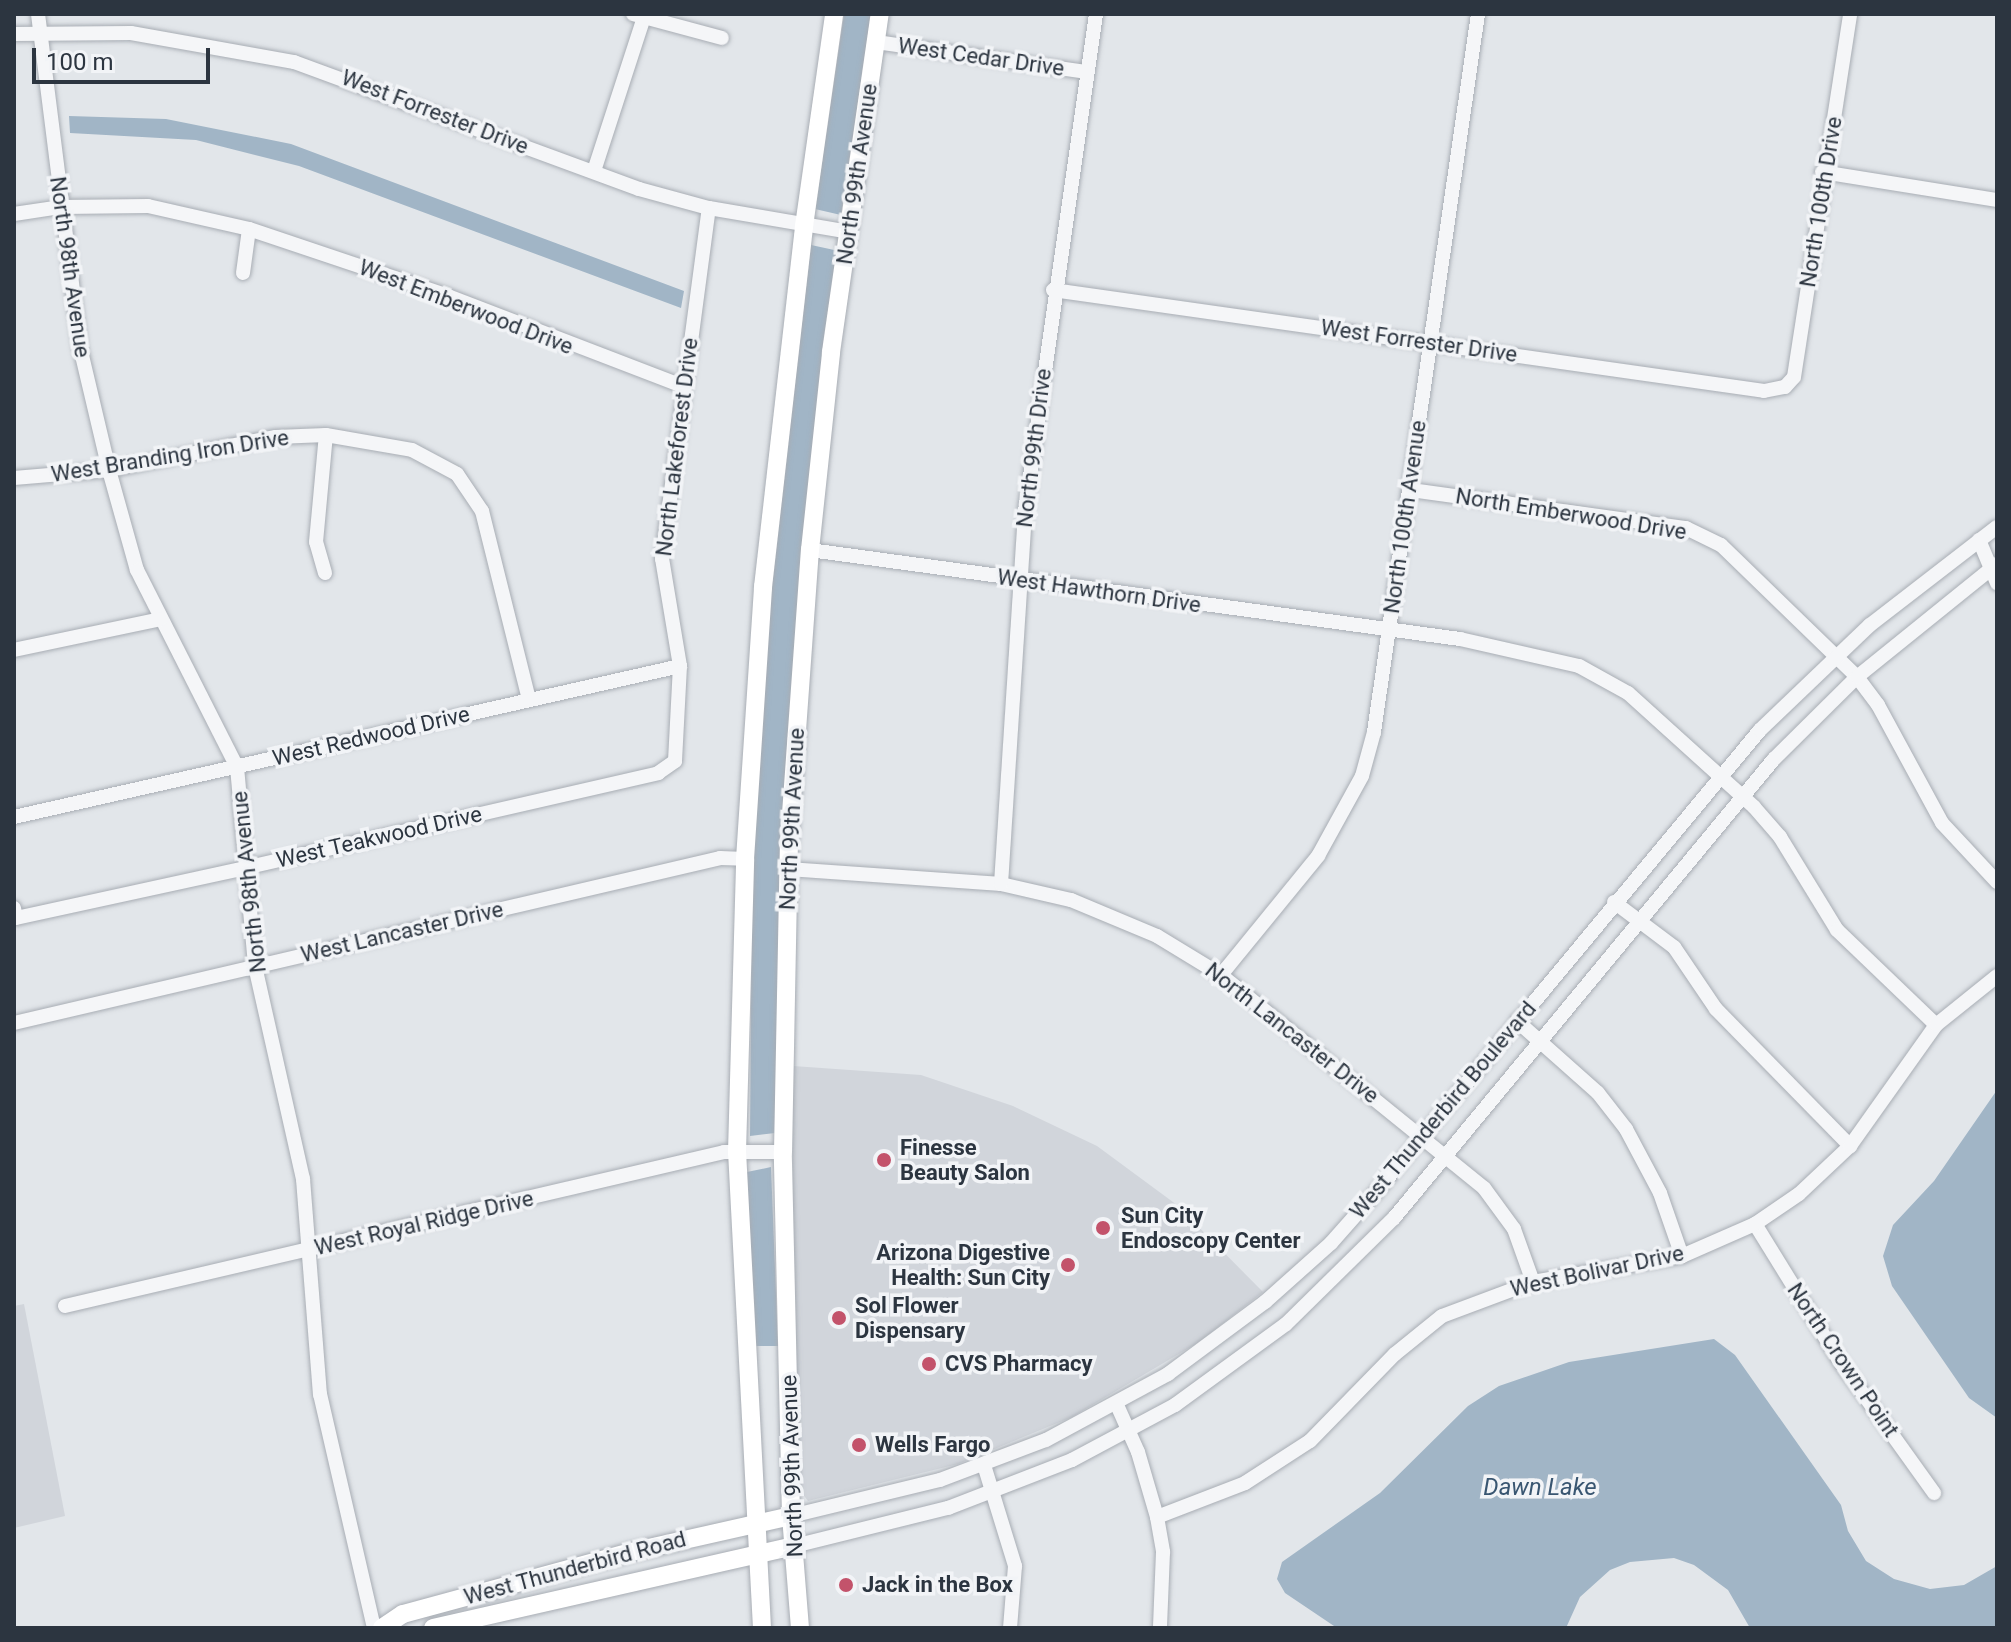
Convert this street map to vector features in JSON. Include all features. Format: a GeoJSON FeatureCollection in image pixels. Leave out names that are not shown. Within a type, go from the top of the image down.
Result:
{"type":"FeatureCollection","features":[{"type":"Feature","properties":{"kind":"main road","name":"North 99th Avenue"},"geometry":{"type":"LineString","coordinates":[[800,1628],[794,1546],[773,1520],[737,1152],[745,859],[763,587],[804,226],[834,14]]}},
{"type":"Feature","properties":{"kind":"main road","name":"North 99th Avenue"},"geometry":{"type":"LineString","coordinates":[[762,1628],[766,1553],[773,1520],[788,869],[810,550],[849,232],[880,14]]}},
{"type":"Feature","properties":{"kind":"main road","name":"West Thunderbird Road"},"geometry":{"type":"LineString","coordinates":[[382,1628],[403,1614],[773,1520]]}},
{"type":"Feature","properties":{"kind":"main road","name":"West Thunderbird Boulevard"},"geometry":{"type":"LineString","coordinates":[[766,1553],[794,1546]]}},
{"type":"Feature","properties":{"kind":"main road","name":"West Thunderbird Road"},"geometry":{"type":"LineString","coordinates":[[433,1628],[766,1553]]}},
{"type":"Feature","properties":{"kind":"street","name":"North 98th Avenue"},"geometry":{"type":"LineString","coordinates":[[38,14],[80,347],[109,470],[137,570],[237,767],[249,867],[255,966],[303,1179],[320,1394],[374,1628]]}},
{"type":"Feature","properties":{"kind":"street","name":"North 99th Drive"},"geometry":{"type":"LineString","coordinates":[[1001,884],[1020,579],[1053,290],[1096,14]]}},
{"type":"Feature","properties":{"kind":"street","name":"North 100th Avenue"},"geometry":{"type":"LineString","coordinates":[[1221,975],[1318,856],[1362,776],[1411,490],[1478,14]]}},
{"type":"Feature","properties":{"kind":"street","name":"North 100th Drive"},"geometry":{"type":"LineString","coordinates":[[1785,387],[1794,377],[1822,172],[1850,14]]}},
{"type":"Feature","properties":{"kind":"street"},"geometry":{"type":"LineString","coordinates":[[594,171],[641,15],[722,38]]}},
{"type":"Feature","properties":{"kind":"street","name":"West Forrester Drive"},"geometry":{"type":"LineString","coordinates":[[14,34],[143,35],[294,62],[594,171],[709,208],[849,232]]}},
{"type":"Feature","properties":{"kind":"street","name":"West Cedar Drive"},"geometry":{"type":"LineString","coordinates":[[876,42],[1086,72]]}},
{"type":"Feature","properties":{"kind":"street"},"geometry":{"type":"LineString","coordinates":[[1822,172],[1997,200]]}},
{"type":"Feature","properties":{"kind":"street","name":"West Emberwood Drive"},"geometry":{"type":"LineString","coordinates":[[14,214],[61,207],[148,206],[249,229],[448,296],[682,386]]}},
{"type":"Feature","properties":{"kind":"street","name":"North Lakeforest Drive"},"geometry":{"type":"LineString","coordinates":[[658,773],[675,761],[680,666],[662,559],[682,386],[709,208]]}},
{"type":"Feature","properties":{"kind":"street"},"geometry":{"type":"LineString","coordinates":[[243,273],[249,229]]}},
{"type":"Feature","properties":{"kind":"street","name":"West Forrester Drive"},"geometry":{"type":"LineString","coordinates":[[1053,290],[1764,391],[1785,387]]}},
{"type":"Feature","properties":{"kind":"street"},"geometry":{"type":"LineString","coordinates":[[325,573],[316,542],[326,435]]}},
{"type":"Feature","properties":{"kind":"street","name":"West Branding Iron Drive"},"geometry":{"type":"LineString","coordinates":[[14,478],[109,470],[225,445],[326,435],[412,450],[457,474],[482,511],[493,541],[529,699]]}},
{"type":"Feature","properties":{"kind":"street","name":"North Emberwood Drive"},"geometry":{"type":"LineString","coordinates":[[1411,490],[1686,528],[1721,545],[1838,655],[1857,677],[1878,705],[1942,823],[1997,882]]}},
{"type":"Feature","properties":{"kind":"street","name":"West Thunderbird Boulevard"},"geometry":{"type":"LineString","coordinates":[[773,1520],[984,1465],[1117,1405],[1219,1339],[1296,1276],[1424,1137],[1721,775],[1838,655],[1997,527]]}},
{"type":"Feature","properties":{"kind":"street"},"geometry":{"type":"LineString","coordinates":[[1979,540],[1994,566],[1997,583]]}},
{"type":"Feature","properties":{"kind":"street","name":"West Hawthorn Drive"},"geometry":{"type":"LineString","coordinates":[[810,550],[1389,630],[1530,652],[1579,666],[1628,693],[1741,795],[1780,837],[1837,930],[1936,1025]]}},
{"type":"Feature","properties":{"kind":"street","name":"West Thunderbird Boulevard"},"geometry":{"type":"LineString","coordinates":[[794,1546],[994,1493],[1130,1432],[1242,1358],[1327,1289],[1445,1155],[1741,795],[1857,677],[1994,566]]}},
{"type":"Feature","properties":{"kind":"street"},"geometry":{"type":"LineString","coordinates":[[14,650],[161,619]]}},
{"type":"Feature","properties":{"kind":"street","name":"West Redwood Drive"},"geometry":{"type":"LineString","coordinates":[[14,817],[680,666]]}},
{"type":"Feature","properties":{"kind":"street","name":"West Teakwood Drive"},"geometry":{"type":"LineString","coordinates":[[14,908],[16,918],[658,773]]}},
{"type":"Feature","properties":{"kind":"street","name":"West Lancaster Drive"},"geometry":{"type":"LineString","coordinates":[[14,1023],[720,858],[745,859]]}},
{"type":"Feature","properties":{"kind":"street","name":"North Lancaster Drive"},"geometry":{"type":"LineString","coordinates":[[788,869],[1001,884],[1078,903],[1157,936],[1221,975],[1445,1155],[1501,1209],[1533,1282]]}},
{"type":"Feature","properties":{"kind":"street"},"geometry":{"type":"LineString","coordinates":[[1614,902],[1674,947],[1716,1009],[1850,1146]]}},
{"type":"Feature","properties":{"kind":"street","name":"West Bolivar Drive"},"geometry":{"type":"LineString","coordinates":[[1157,1517],[1268,1470],[1310,1441],[1395,1354],[1442,1316],[1533,1282],[1682,1256],[1755,1224],[1799,1194],[1850,1146],[1936,1025],[1997,976]]}},
{"type":"Feature","properties":{"kind":"street"},"geometry":{"type":"LineString","coordinates":[[1517,1021],[1598,1093],[1626,1129],[1660,1193],[1682,1256]]}},
{"type":"Feature","properties":{"kind":"street","name":"West Royal Ridge Drive"},"geometry":{"type":"LineString","coordinates":[[65,1306],[737,1152],[783,1152]]}},
{"type":"Feature","properties":{"kind":"street","name":"North Crown Point"},"geometry":{"type":"LineString","coordinates":[[1755,1224],[1841,1363],[1934,1493]]}},
{"type":"Feature","properties":{"kind":"street"},"geometry":{"type":"LineString","coordinates":[[1117,1405],[1130,1432],[1157,1517],[1163,1552],[1160,1628]]}},
{"type":"Feature","properties":{"kind":"street"},"geometry":{"type":"LineString","coordinates":[[984,1465],[1015,1566],[1010,1628]]}},
{"type":"Feature","properties":{"kind":"shaded area"},"geometry":{"type":"Polygon","coordinates":[[[793,1066],[921,1075],[1013,1106],[1097,1146],[1177,1205],[1263,1292],[1199,1342],[1072,1417],[958,1464],[808,1501],[796,1485],[793,1416],[793,1066]]]}},
{"type":"Feature","properties":{"kind":"shaded area"},"geometry":{"type":"Polygon","coordinates":[[[24,1304],[65,1516],[14,1528],[14,1306],[24,1304]]]}},
{"type":"Feature","properties":{"kind":"water"},"geometry":{"type":"Polygon","coordinates":[[[844,14],[871,14],[841,215],[815,209],[844,14]]]}},
{"type":"Feature","properties":{"kind":"water"},"geometry":{"type":"Polygon","coordinates":[[[69,116],[166,119],[291,144],[684,291],[681,308],[299,166],[196,140],[70,133],[69,116]]]}},
{"type":"Feature","properties":{"kind":"water"},"geometry":{"type":"Polygon","coordinates":[[[811,245],[839,251],[788,744],[775,1133],[750,1136],[752,876],[771,580],[811,245]]]}},
{"type":"Feature","properties":{"kind":"water"},"geometry":{"type":"Polygon","coordinates":[[[1997,1090],[1997,1418],[1969,1398],[1892,1286],[1883,1256],[1893,1225],[1934,1181],[1997,1090]]]}},
{"type":"Feature","properties":{"kind":"water"},"geometry":{"type":"Polygon","coordinates":[[[771,1167],[778,1346],[754,1346],[747,1172],[771,1167]]]}},
{"type":"Feature","properties":{"kind":"water","name":"Dawn Lake"},"geometry":{"type":"Polygon","coordinates":[[[1714,1339],[1735,1355],[1841,1505],[1848,1531],[1866,1561],[1894,1579],[1930,1589],[1964,1585],[1997,1566],[1997,1628],[1750,1628],[1728,1590],[1694,1565],[1674,1558],[1630,1562],[1610,1570],[1580,1597],[1566,1628],[1337,1628],[1285,1593],[1277,1579],[1282,1562],[1380,1493],[1468,1406],[1499,1386],[1569,1362],[1714,1339]]]}},
{"type":"Feature","properties":{"kind":"place","name":"Finesse Beauty Salon"},"geometry":{"type":"Point","coordinates":[884,1160]}},
{"type":"Feature","properties":{"kind":"place","name":"Sun City Endoscopy Center"},"geometry":{"type":"Point","coordinates":[1103,1228]}},
{"type":"Feature","properties":{"kind":"place","name":"Arizona Digestive Health: Sun City"},"geometry":{"type":"Point","coordinates":[1068,1265]}},
{"type":"Feature","properties":{"kind":"place","name":"Sol Flower Dispensary"},"geometry":{"type":"Point","coordinates":[839,1318]}},
{"type":"Feature","properties":{"kind":"place","name":"CVS Pharmacy"},"geometry":{"type":"Point","coordinates":[929,1364]}},
{"type":"Feature","properties":{"kind":"place","name":"Wells Fargo"},"geometry":{"type":"Point","coordinates":[859,1445]}},
{"type":"Feature","properties":{"kind":"place","name":"Jack in the Box"},"geometry":{"type":"Point","coordinates":[846,1585]}}]}
